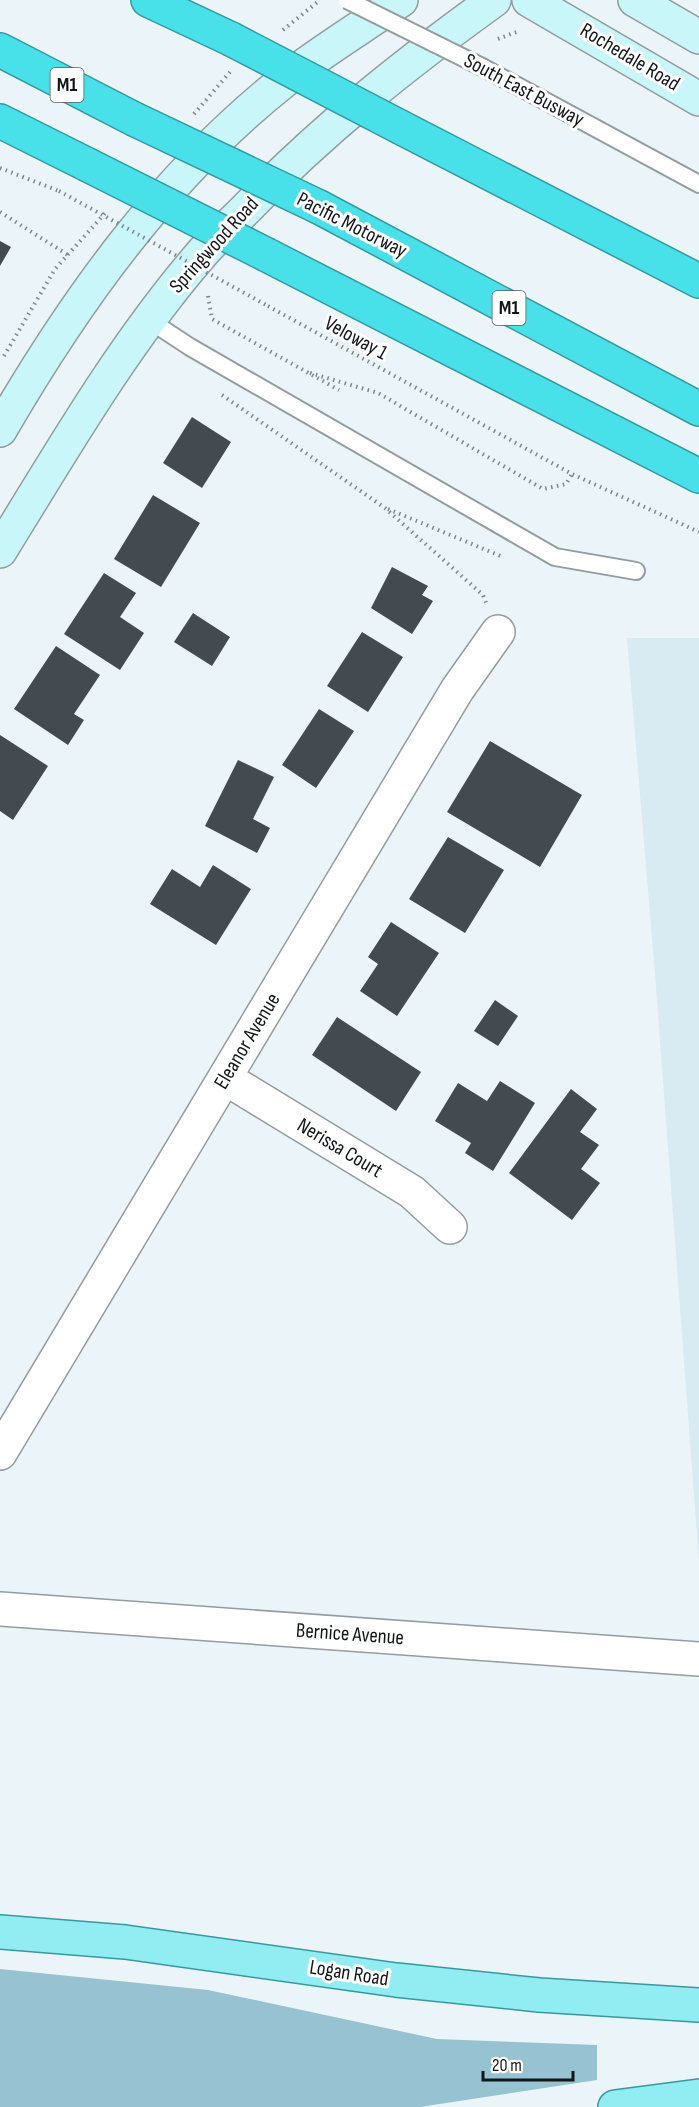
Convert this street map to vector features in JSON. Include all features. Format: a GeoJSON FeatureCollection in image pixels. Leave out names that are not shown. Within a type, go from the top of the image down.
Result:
{"type":"FeatureCollection","features":[{"type":"Feature","properties":{"kind":"highway"},"geometry":{"type":"LineString","coordinates":[[148,0],[231,39],[699,281]]}},
{"type":"Feature","properties":{"kind":"highway","name":"Pacific Motorway"},"geometry":{"type":"LineString","coordinates":[[0,50],[134,119],[319,207],[699,409]]}},
{"type":"Feature","properties":{"kind":"highway"},"geometry":{"type":"LineString","coordinates":[[0,121],[699,476]]}},
{"type":"Feature","properties":{"kind":"main road"},"geometry":{"type":"LineString","coordinates":[[0,430],[51,346],[128,238],[210,147],[336,31],[356,0]]}},
{"type":"Feature","properties":{"kind":"main road"},"geometry":{"type":"LineString","coordinates":[[284,81],[401,0]]}},
{"type":"Feature","properties":{"kind":"main road","name":"Springwood Road"},"geometry":{"type":"LineString","coordinates":[[0,551],[89,406],[149,320],[199,257],[329,127],[404,66],[494,0]]}},
{"type":"Feature","properties":{"kind":"main road","name":"Rochedale Road"},"geometry":{"type":"LineString","coordinates":[[529,0],[699,99]]}},
{"type":"Feature","properties":{"kind":"main road"},"geometry":{"type":"LineString","coordinates":[[635,0],[699,37]]}},
{"type":"Feature","properties":{"kind":"main road","name":"Logan Road"},"geometry":{"type":"LineString","coordinates":[[0,1932],[125,1942],[396,1980],[528,1994],[699,2005]]}},
{"type":"Feature","properties":{"kind":"main road"},"geometry":{"type":"LineString","coordinates":[[615,2107],[699,2096]]}},
{"type":"Feature","properties":{"kind":"street","name":"Eleanor Avenue"},"geometry":{"type":"LineString","coordinates":[[0,1453],[457,690],[498,632]]}},
{"type":"Feature","properties":{"kind":"street","name":"Nerissa Court"},"geometry":{"type":"LineString","coordinates":[[225,1078],[412,1192],[450,1227]]}},
{"type":"Feature","properties":{"kind":"street","name":"Bernice Avenue"},"geometry":{"type":"LineString","coordinates":[[0,1609],[699,1659]]}},
{"type":"Feature","properties":{"kind":"lane","name":"South East Busway"},"geometry":{"type":"LineString","coordinates":[[347,0],[484,68],[699,184]]}},
{"type":"Feature","properties":{"kind":"lane"},"geometry":{"type":"LineString","coordinates":[[149,320],[200,353],[555,557],[636,571]]}},
{"type":"Feature","properties":{"kind":"path","name":"Veloway 1"},"geometry":{"type":"LineString","coordinates":[[0,168],[59,191],[572,474],[699,532]]}},
{"type":"Feature","properties":{"kind":"path"},"geometry":{"type":"LineString","coordinates":[[0,212],[68,255]]}},
{"type":"Feature","properties":{"kind":"path"},"geometry":{"type":"LineString","coordinates":[[212,319],[339,390]]}},
{"type":"Feature","properties":{"kind":"path"},"geometry":{"type":"LineString","coordinates":[[304,371],[378,393],[543,489],[566,484],[572,474]]}},
{"type":"Feature","properties":{"kind":"path"},"geometry":{"type":"LineString","coordinates":[[215,390],[385,508],[483,595],[498,632]]}},
{"type":"Feature","properties":{"kind":"shaded area"},"geometry":{"type":"Polygon","coordinates":[[[627,638],[699,638],[699,1562],[655,974],[627,638]]]}},
{"type":"Feature","properties":{"kind":"shaded area"},"geometry":{"type":"Polygon","coordinates":[[[0,1969],[208,1990],[437,2039],[597,2045],[597,2080],[420,2107],[0,2107],[0,1969]]]}},
{"type":"Feature","properties":{"kind":"building"},"geometry":{"type":"Polygon","coordinates":[[[0,241],[11,247],[0,266],[0,241]]]}},
{"type":"Feature","properties":{"kind":"building"},"geometry":{"type":"Polygon","coordinates":[[[192,417],[231,442],[202,488],[163,463],[192,417]]]}},
{"type":"Feature","properties":{"kind":"building"},"geometry":{"type":"Polygon","coordinates":[[[153,495],[200,523],[161,587],[114,559],[153,495]]]}},
{"type":"Feature","properties":{"kind":"building"},"geometry":{"type":"Polygon","coordinates":[[[392,567],[428,586],[422,595],[433,601],[412,634],[371,608],[392,567]]]}},
{"type":"Feature","properties":{"kind":"building"},"geometry":{"type":"Polygon","coordinates":[[[104,573],[136,593],[120,617],[144,633],[120,670],[64,634],[104,573]]]}},
{"type":"Feature","properties":{"kind":"building"},"geometry":{"type":"Polygon","coordinates":[[[193,613],[230,637],[212,666],[174,642],[193,613]]]}},
{"type":"Feature","properties":{"kind":"building"},"geometry":{"type":"Polygon","coordinates":[[[362,632],[403,657],[368,712],[327,686],[362,632]]]}},
{"type":"Feature","properties":{"kind":"building"},"geometry":{"type":"Polygon","coordinates":[[[56,646],[100,675],[74,714],[84,720],[68,745],[14,709],[56,646]]]}},
{"type":"Feature","properties":{"kind":"building"},"geometry":{"type":"Polygon","coordinates":[[[319,709],[354,731],[316,788],[282,765],[319,709]]]}},
{"type":"Feature","properties":{"kind":"building"},"geometry":{"type":"Polygon","coordinates":[[[0,735],[48,766],[13,820],[0,811],[0,735]]]}},
{"type":"Feature","properties":{"kind":"building"},"geometry":{"type":"Polygon","coordinates":[[[490,741],[582,795],[540,867],[447,812],[490,741]]]}},
{"type":"Feature","properties":{"kind":"building"},"geometry":{"type":"Polygon","coordinates":[[[238,760],[274,777],[253,819],[270,828],[257,853],[205,826],[238,760]]]}},
{"type":"Feature","properties":{"kind":"building"},"geometry":{"type":"Polygon","coordinates":[[[448,837],[504,870],[465,933],[409,899],[448,837]]]}},
{"type":"Feature","properties":{"kind":"building"},"geometry":{"type":"Polygon","coordinates":[[[213,865],[251,889],[216,945],[150,904],[172,869],[200,887],[213,865]]]}},
{"type":"Feature","properties":{"kind":"building"},"geometry":{"type":"Polygon","coordinates":[[[391,922],[439,953],[397,1016],[360,991],[378,964],[368,957],[391,922]]]}},
{"type":"Feature","properties":{"kind":"building"},"geometry":{"type":"Polygon","coordinates":[[[495,1000],[518,1016],[498,1046],[474,1031],[495,1000]]]}},
{"type":"Feature","properties":{"kind":"building"},"geometry":{"type":"Polygon","coordinates":[[[337,1017],[421,1072],[396,1111],[312,1055],[337,1017]]]}},
{"type":"Feature","properties":{"kind":"building"},"geometry":{"type":"Polygon","coordinates":[[[500,1081],[535,1103],[493,1171],[465,1153],[471,1143],[435,1121],[458,1083],[487,1101],[500,1081]]]}},
{"type":"Feature","properties":{"kind":"building"},"geometry":{"type":"Polygon","coordinates":[[[571,1089],[597,1109],[580,1132],[599,1145],[581,1169],[600,1183],[572,1220],[509,1173],[571,1089]]]}}]}
